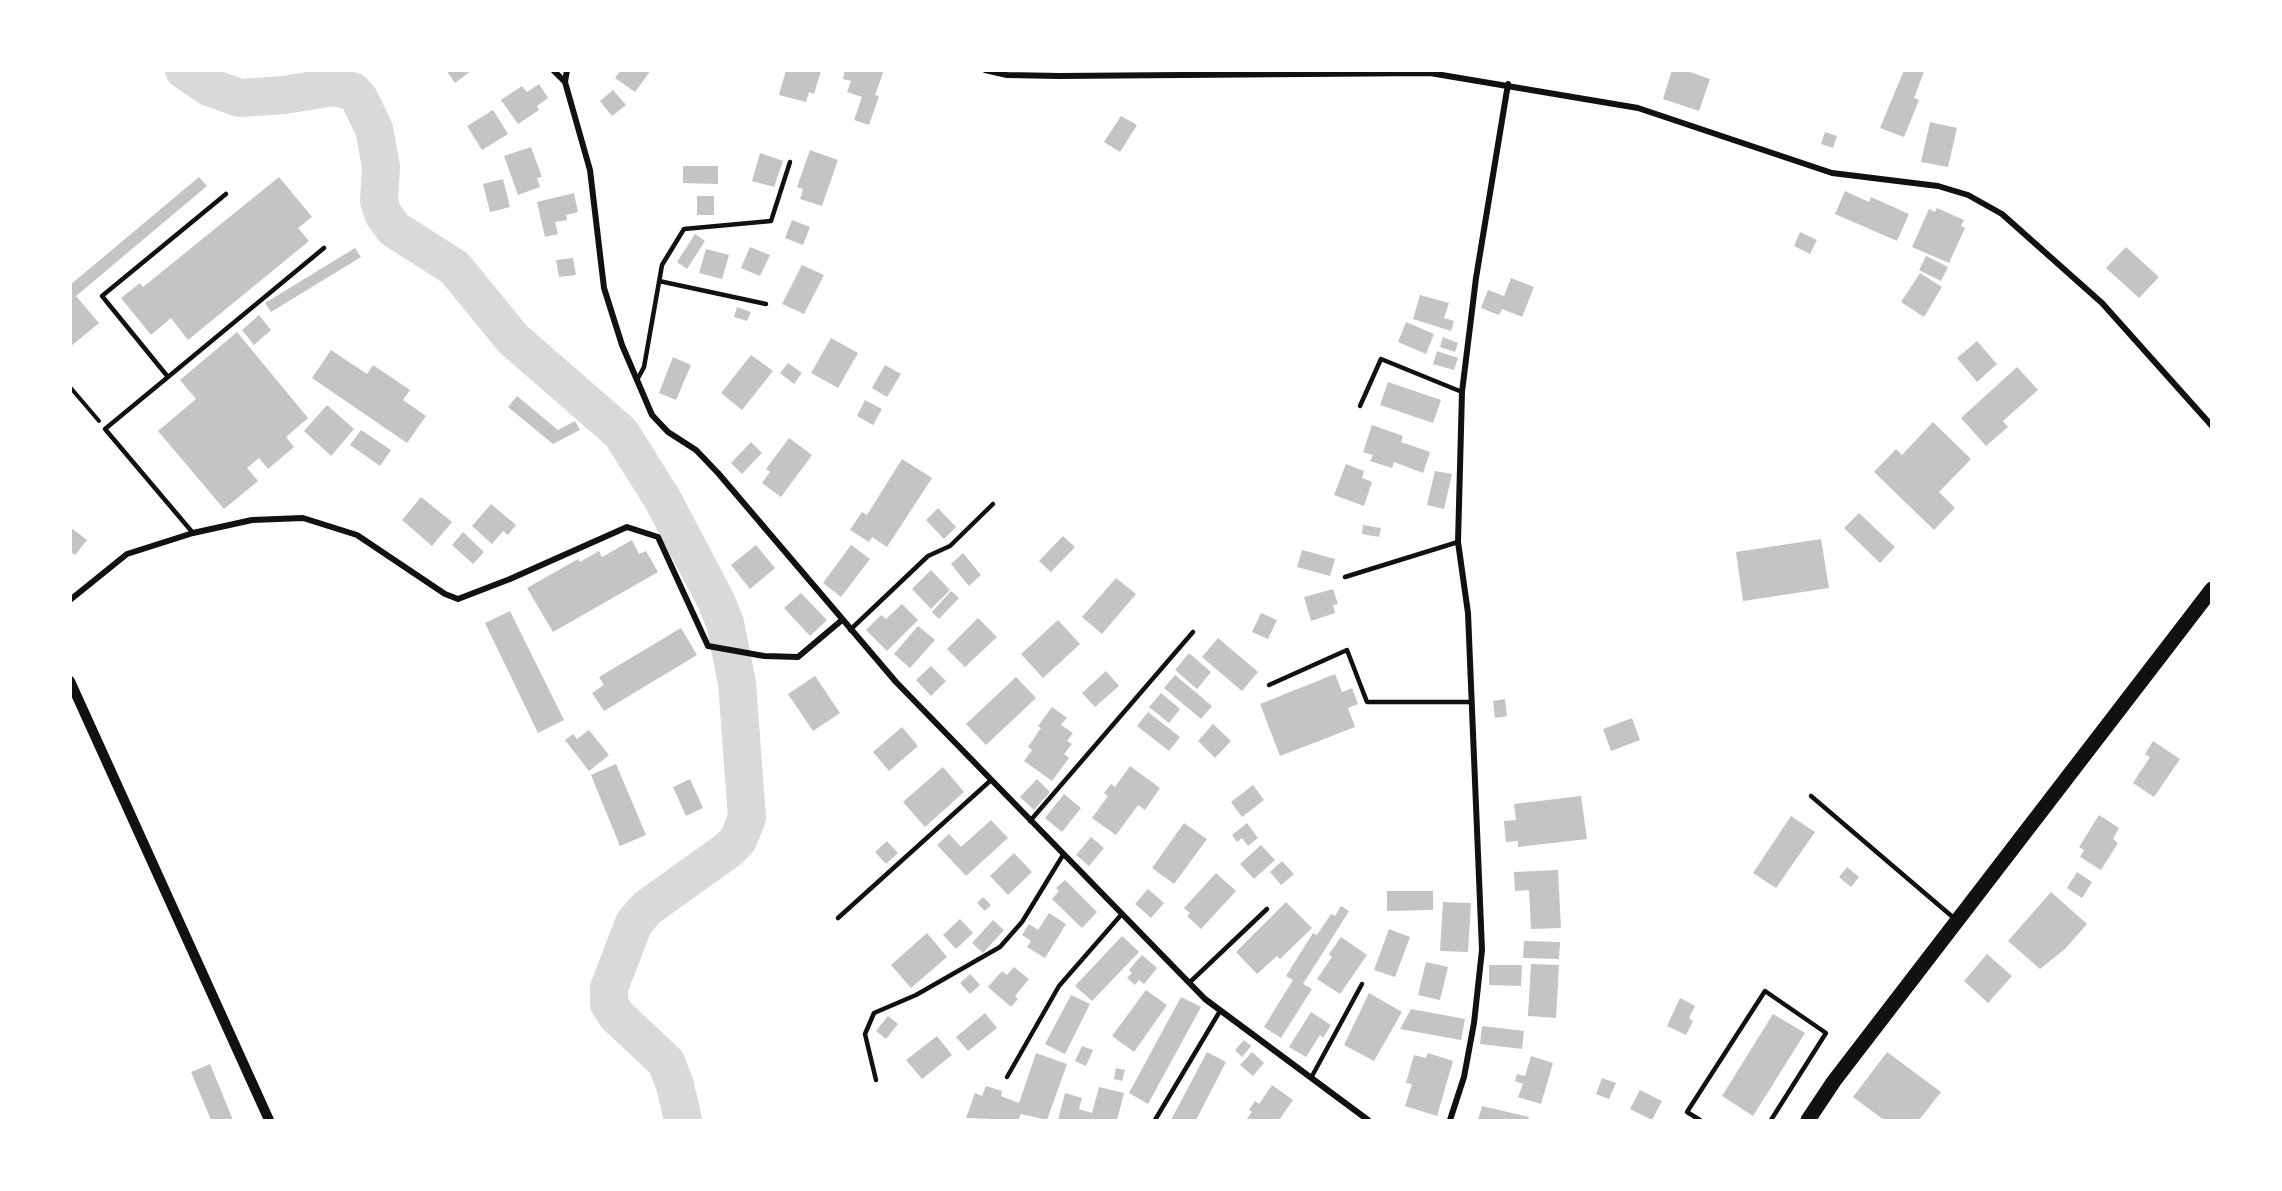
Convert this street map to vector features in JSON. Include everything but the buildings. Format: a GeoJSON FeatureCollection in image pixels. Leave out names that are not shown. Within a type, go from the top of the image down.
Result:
{"type":"FeatureCollection","features":[{"type":"Feature","properties":{"kind":"main road"},"geometry":{"type":"LineString","coordinates":[[1808,1120],[1834,1081],[2211,590]]}},
{"type":"Feature","properties":{"kind":"street"},"geometry":{"type":"LineString","coordinates":[[553,70],[565,82]]}},
{"type":"Feature","properties":{"kind":"street"},"geometry":{"type":"LineString","coordinates":[[567,70],[565,82],[590,170],[604,288],[622,345],[652,415],[668,432],[696,450],[718,473],[850,630],[1029,822],[1189,983],[1220,1011],[1368,1120]]}},
{"type":"Feature","properties":{"kind":"street"},"geometry":{"type":"LineString","coordinates":[[985,70],[1007,75],[1059,76],[1430,73],[1508,84],[1638,108],[1832,173],[1938,186],[1968,195],[2002,214],[2102,303],[2211,426]]}},
{"type":"Feature","properties":{"kind":"street"},"geometry":{"type":"LineString","coordinates":[[1450,1120],[1464,1077],[1474,1023],[1482,950],[1467,613],[1458,542],[1462,392],[1476,278],[1508,84]]}},
{"type":"Feature","properties":{"kind":"street"},"geometry":{"type":"LineString","coordinates":[[70,600],[127,554],[193,533],[252,520],[303,518],[357,535],[445,594],[458,599],[510,579],[627,527],[658,537],[708,646],[716,649],[764,656],[798,657],[842,620]]}},
{"type":"Feature","properties":{"kind":"street"},"geometry":{"type":"LineString","coordinates":[[70,681],[269,1120]]}},
{"type":"Feature","properties":{"kind":"lane"},"geometry":{"type":"LineString","coordinates":[[637,380],[644,367],[662,266],[684,229],[771,221],[790,162]]}},
{"type":"Feature","properties":{"kind":"lane"},"geometry":{"type":"LineString","coordinates":[[168,377],[102,296],[226,194]]}},
{"type":"Feature","properties":{"kind":"lane"},"geometry":{"type":"LineString","coordinates":[[193,533],[105,429],[324,248]]}},
{"type":"Feature","properties":{"kind":"lane"},"geometry":{"type":"LineString","coordinates":[[659,281],[766,304]]}},
{"type":"Feature","properties":{"kind":"lane"},"geometry":{"type":"LineString","coordinates":[[1360,406],[1381,359],[1462,392]]}},
{"type":"Feature","properties":{"kind":"lane"},"geometry":{"type":"LineString","coordinates":[[850,630],[928,556],[950,546],[993,504]]}},
{"type":"Feature","properties":{"kind":"lane"},"geometry":{"type":"LineString","coordinates":[[1345,577],[1458,542]]}},
{"type":"Feature","properties":{"kind":"lane"},"geometry":{"type":"LineString","coordinates":[[1029,822],[1193,632]]}},
{"type":"Feature","properties":{"kind":"lane"},"geometry":{"type":"LineString","coordinates":[[1269,685],[1347,650],[1367,702],[1472,702]]}},
{"type":"Feature","properties":{"kind":"lane"},"geometry":{"type":"LineString","coordinates":[[838,918],[990,781]]}},
{"type":"Feature","properties":{"kind":"lane"},"geometry":{"type":"LineString","coordinates":[[1811,796],[1957,921]]}},
{"type":"Feature","properties":{"kind":"lane"},"geometry":{"type":"LineString","coordinates":[[876,1080],[865,1034],[874,1013],[916,995],[1000,947],[1022,922],[1063,855]]}},
{"type":"Feature","properties":{"kind":"lane"},"geometry":{"type":"LineString","coordinates":[[1189,983],[1267,909]]}},
{"type":"Feature","properties":{"kind":"lane"},"geometry":{"type":"LineString","coordinates":[[1007,1077],[1059,986],[1121,915]]}},
{"type":"Feature","properties":{"kind":"lane"},"geometry":{"type":"LineString","coordinates":[[1311,1078],[1362,984]]}},
{"type":"Feature","properties":{"kind":"lane"},"geometry":{"type":"LineString","coordinates":[[1700,1120],[1687,1112],[1765,991],[1826,1033],[1771,1120]]}},
{"type":"Feature","properties":{"kind":"lane"},"geometry":{"type":"LineString","coordinates":[[1155,1120],[1220,1011]]}},
{"type":"Feature","properties":{"kind":"path"},"geometry":{"type":"LineString","coordinates":[[70,387],[105,429]]}},
{"type":"Feature","properties":{"kind":"waterway"},"geometry":{"type":"LineString","coordinates":[[184,70],[209,87],[240,98],[284,95],[333,87],[352,91],[359,98],[374,129],[381,166],[379,201],[383,214],[394,229],[455,268],[513,339],[621,433],[663,500],[716,601],[725,623],[737,683],[747,818],[738,840],[728,850],[647,908],[634,923],[609,988],[609,1004],[617,1016],[666,1062],[675,1085],[683,1120]]}}]}
